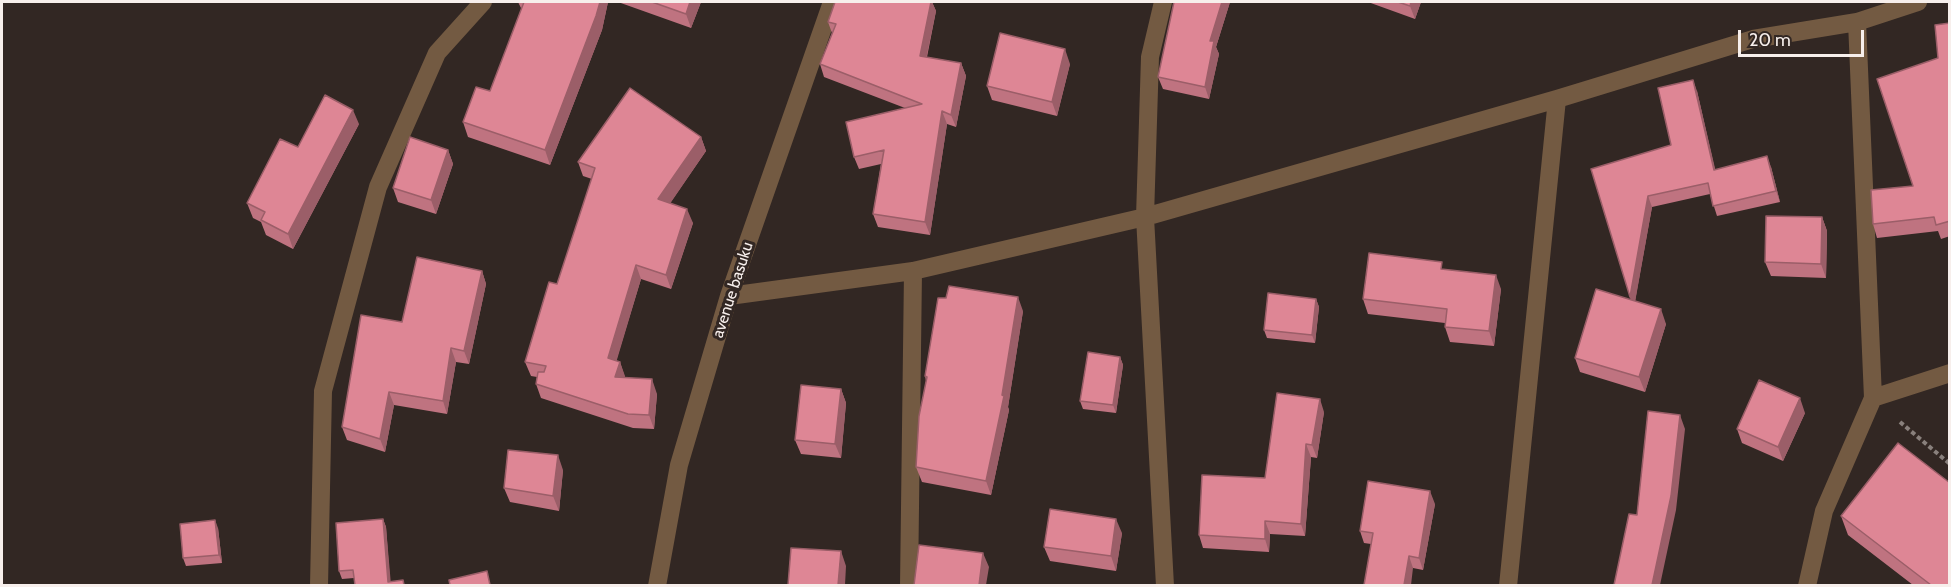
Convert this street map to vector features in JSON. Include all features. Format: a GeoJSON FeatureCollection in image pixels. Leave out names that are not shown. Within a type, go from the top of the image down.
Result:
{"type":"FeatureCollection","features":[{"type":"Feature","properties":{"kind":"street"},"geometry":{"type":"LineString","coordinates":[[319,585],[324,391],[378,187],[437,53],[483,2]]}},
{"type":"Feature","properties":{"kind":"street","name":"avenue basuku"},"geometry":{"type":"LineString","coordinates":[[657,585],[680,465],[729,296],[832,2]]}},
{"type":"Feature","properties":{"kind":"street"},"geometry":{"type":"LineString","coordinates":[[1163,2],[1150,57],[1145,217],[1165,585]]}},
{"type":"Feature","properties":{"kind":"street"},"geometry":{"type":"LineString","coordinates":[[729,296],[913,271],[1145,217],[1557,99],[1753,39],[1857,22],[1913,2]]}},
{"type":"Feature","properties":{"kind":"street"},"geometry":{"type":"LineString","coordinates":[[1807,585],[1824,511],[1873,398],[1857,22]]}},
{"type":"Feature","properties":{"kind":"street"},"geometry":{"type":"LineString","coordinates":[[1508,585],[1557,99]]}},
{"type":"Feature","properties":{"kind":"street"},"geometry":{"type":"LineString","coordinates":[[909,585],[913,271]]}},
{"type":"Feature","properties":{"kind":"street"},"geometry":{"type":"LineString","coordinates":[[1873,398],[1950,373]]}},
{"type":"Feature","properties":{"kind":"path"},"geometry":{"type":"LineString","coordinates":[[1873,398],[1950,464]]}},
{"type":"Feature","properties":{"kind":"building"},"geometry":{"type":"Polygon","coordinates":[[[524,2],[600,2],[545,150],[463,122],[476,87],[490,91],[524,2]]]}},
{"type":"Feature","properties":{"kind":"building"},"geometry":{"type":"Polygon","coordinates":[[[652,2],[690,2],[686,14],[652,2]]]}},
{"type":"Feature","properties":{"kind":"building"},"geometry":{"type":"Polygon","coordinates":[[[835,2],[931,2],[920,56],[961,63],[951,115],[942,111],[925,222],[873,214],[884,150],[854,157],[846,122],[922,104],[820,64],[836,24],[828,22],[835,2]]]}},
{"type":"Feature","properties":{"kind":"building"},"geometry":{"type":"Polygon","coordinates":[[[1174,2],[1222,2],[1210,41],[1214,41],[1205,87],[1158,77],[1174,2]]]}},
{"type":"Feature","properties":{"kind":"building"},"geometry":{"type":"Polygon","coordinates":[[[1398,2],[1411,2],[1410,6],[1398,2]]]}},
{"type":"Feature","properties":{"kind":"building"},"geometry":{"type":"Polygon","coordinates":[[[1950,23],[1950,221],[1936,225],[1934,217],[1873,224],[1871,190],[1913,186],[1877,79],[1938,58],[1935,25],[1950,23]]]}},
{"type":"Feature","properties":{"kind":"building"},"geometry":{"type":"Polygon","coordinates":[[[1000,33],[1065,49],[1052,102],[987,86],[1000,33]]]}},
{"type":"Feature","properties":{"kind":"building"},"geometry":{"type":"Polygon","coordinates":[[[1693,80],[1714,170],[1767,156],[1776,191],[1713,206],[1708,183],[1648,196],[1630,297],[1591,169],[1671,145],[1658,88],[1693,80]]]}},
{"type":"Feature","properties":{"kind":"building"},"geometry":{"type":"Polygon","coordinates":[[[630,88],[701,137],[658,199],[687,209],[666,275],[636,265],[608,358],[620,362],[615,377],[652,379],[649,415],[628,414],[536,384],[538,372],[544,372],[546,366],[525,362],[549,282],[557,284],[595,168],[578,162],[630,88]]]}},
{"type":"Feature","properties":{"kind":"building"},"geometry":{"type":"Polygon","coordinates":[[[325,95],[353,110],[288,234],[261,220],[265,212],[247,203],[280,139],[298,147],[325,95]]]}},
{"type":"Feature","properties":{"kind":"building"},"geometry":{"type":"Polygon","coordinates":[[[410,137],[448,150],[431,200],[393,188],[410,137]]]}},
{"type":"Feature","properties":{"kind":"building"},"geometry":{"type":"Polygon","coordinates":[[[1766,216],[1822,217],[1821,264],[1765,262],[1766,216]]]}},
{"type":"Feature","properties":{"kind":"building"},"geometry":{"type":"Polygon","coordinates":[[[1369,253],[1442,262],[1441,269],[1496,275],[1489,331],[1445,327],[1447,309],[1363,299],[1369,253]]]}},
{"type":"Feature","properties":{"kind":"building"},"geometry":{"type":"Polygon","coordinates":[[[417,257],[482,271],[464,351],[451,348],[443,401],[389,392],[380,439],[342,427],[361,315],[402,322],[417,257]]]}},
{"type":"Feature","properties":{"kind":"building"},"geometry":{"type":"Polygon","coordinates":[[[949,286],[1018,297],[1002,395],[1004,396],[986,481],[916,467],[919,416],[938,298],[946,298],[949,286]]]}},
{"type":"Feature","properties":{"kind":"building"},"geometry":{"type":"Polygon","coordinates":[[[1596,289],[1661,309],[1639,377],[1575,358],[1596,289]]]}},
{"type":"Feature","properties":{"kind":"building"},"geometry":{"type":"Polygon","coordinates":[[[1268,293],[1316,299],[1312,335],[1264,330],[1268,293]]]}},
{"type":"Feature","properties":{"kind":"building"},"geometry":{"type":"Polygon","coordinates":[[[1088,352],[1120,357],[1113,405],[1080,401],[1088,352]]]}},
{"type":"Feature","properties":{"kind":"building"},"geometry":{"type":"Polygon","coordinates":[[[1759,380],[1800,398],[1778,447],[1737,429],[1759,380]]]}},
{"type":"Feature","properties":{"kind":"building"},"geometry":{"type":"Polygon","coordinates":[[[801,385],[841,389],[835,444],[795,440],[801,385]]]}},
{"type":"Feature","properties":{"kind":"building"},"geometry":{"type":"Polygon","coordinates":[[[1277,393],[1320,399],[1312,445],[1306,444],[1301,524],[1265,521],[1265,539],[1199,535],[1202,475],[1265,478],[1277,393]]]}},
{"type":"Feature","properties":{"kind":"building"},"geometry":{"type":"Polygon","coordinates":[[[1648,411],[1680,415],[1671,496],[1652,585],[1614,585],[1629,514],[1637,515],[1648,411]]]}},
{"type":"Feature","properties":{"kind":"building"},"geometry":{"type":"Polygon","coordinates":[[[1898,443],[1950,483],[1950,585],[1931,585],[1841,516],[1898,443]]]}},
{"type":"Feature","properties":{"kind":"building"},"geometry":{"type":"Polygon","coordinates":[[[508,450],[558,455],[553,496],[504,488],[508,450]]]}},
{"type":"Feature","properties":{"kind":"building"},"geometry":{"type":"Polygon","coordinates":[[[1368,481],[1430,491],[1419,558],[1409,556],[1404,585],[1364,585],[1373,533],[1360,531],[1368,481]]]}},
{"type":"Feature","properties":{"kind":"building"},"geometry":{"type":"Polygon","coordinates":[[[1050,509],[1116,519],[1111,556],[1044,547],[1050,509]]]}},
{"type":"Feature","properties":{"kind":"building"},"geometry":{"type":"Polygon","coordinates":[[[383,519],[388,582],[403,580],[404,585],[355,585],[353,570],[339,571],[336,523],[383,519]]]}},
{"type":"Feature","properties":{"kind":"building"},"geometry":{"type":"Polygon","coordinates":[[[215,520],[219,555],[183,558],[180,524],[215,520]]]}},
{"type":"Feature","properties":{"kind":"building"},"geometry":{"type":"Polygon","coordinates":[[[919,545],[983,553],[979,585],[914,585],[919,545]]]}},
{"type":"Feature","properties":{"kind":"building"},"geometry":{"type":"Polygon","coordinates":[[[791,548],[841,551],[838,585],[788,585],[791,548]]]}},
{"type":"Feature","properties":{"kind":"building"},"geometry":{"type":"Polygon","coordinates":[[[487,571],[490,585],[450,585],[449,580],[487,571]]]}}]}
